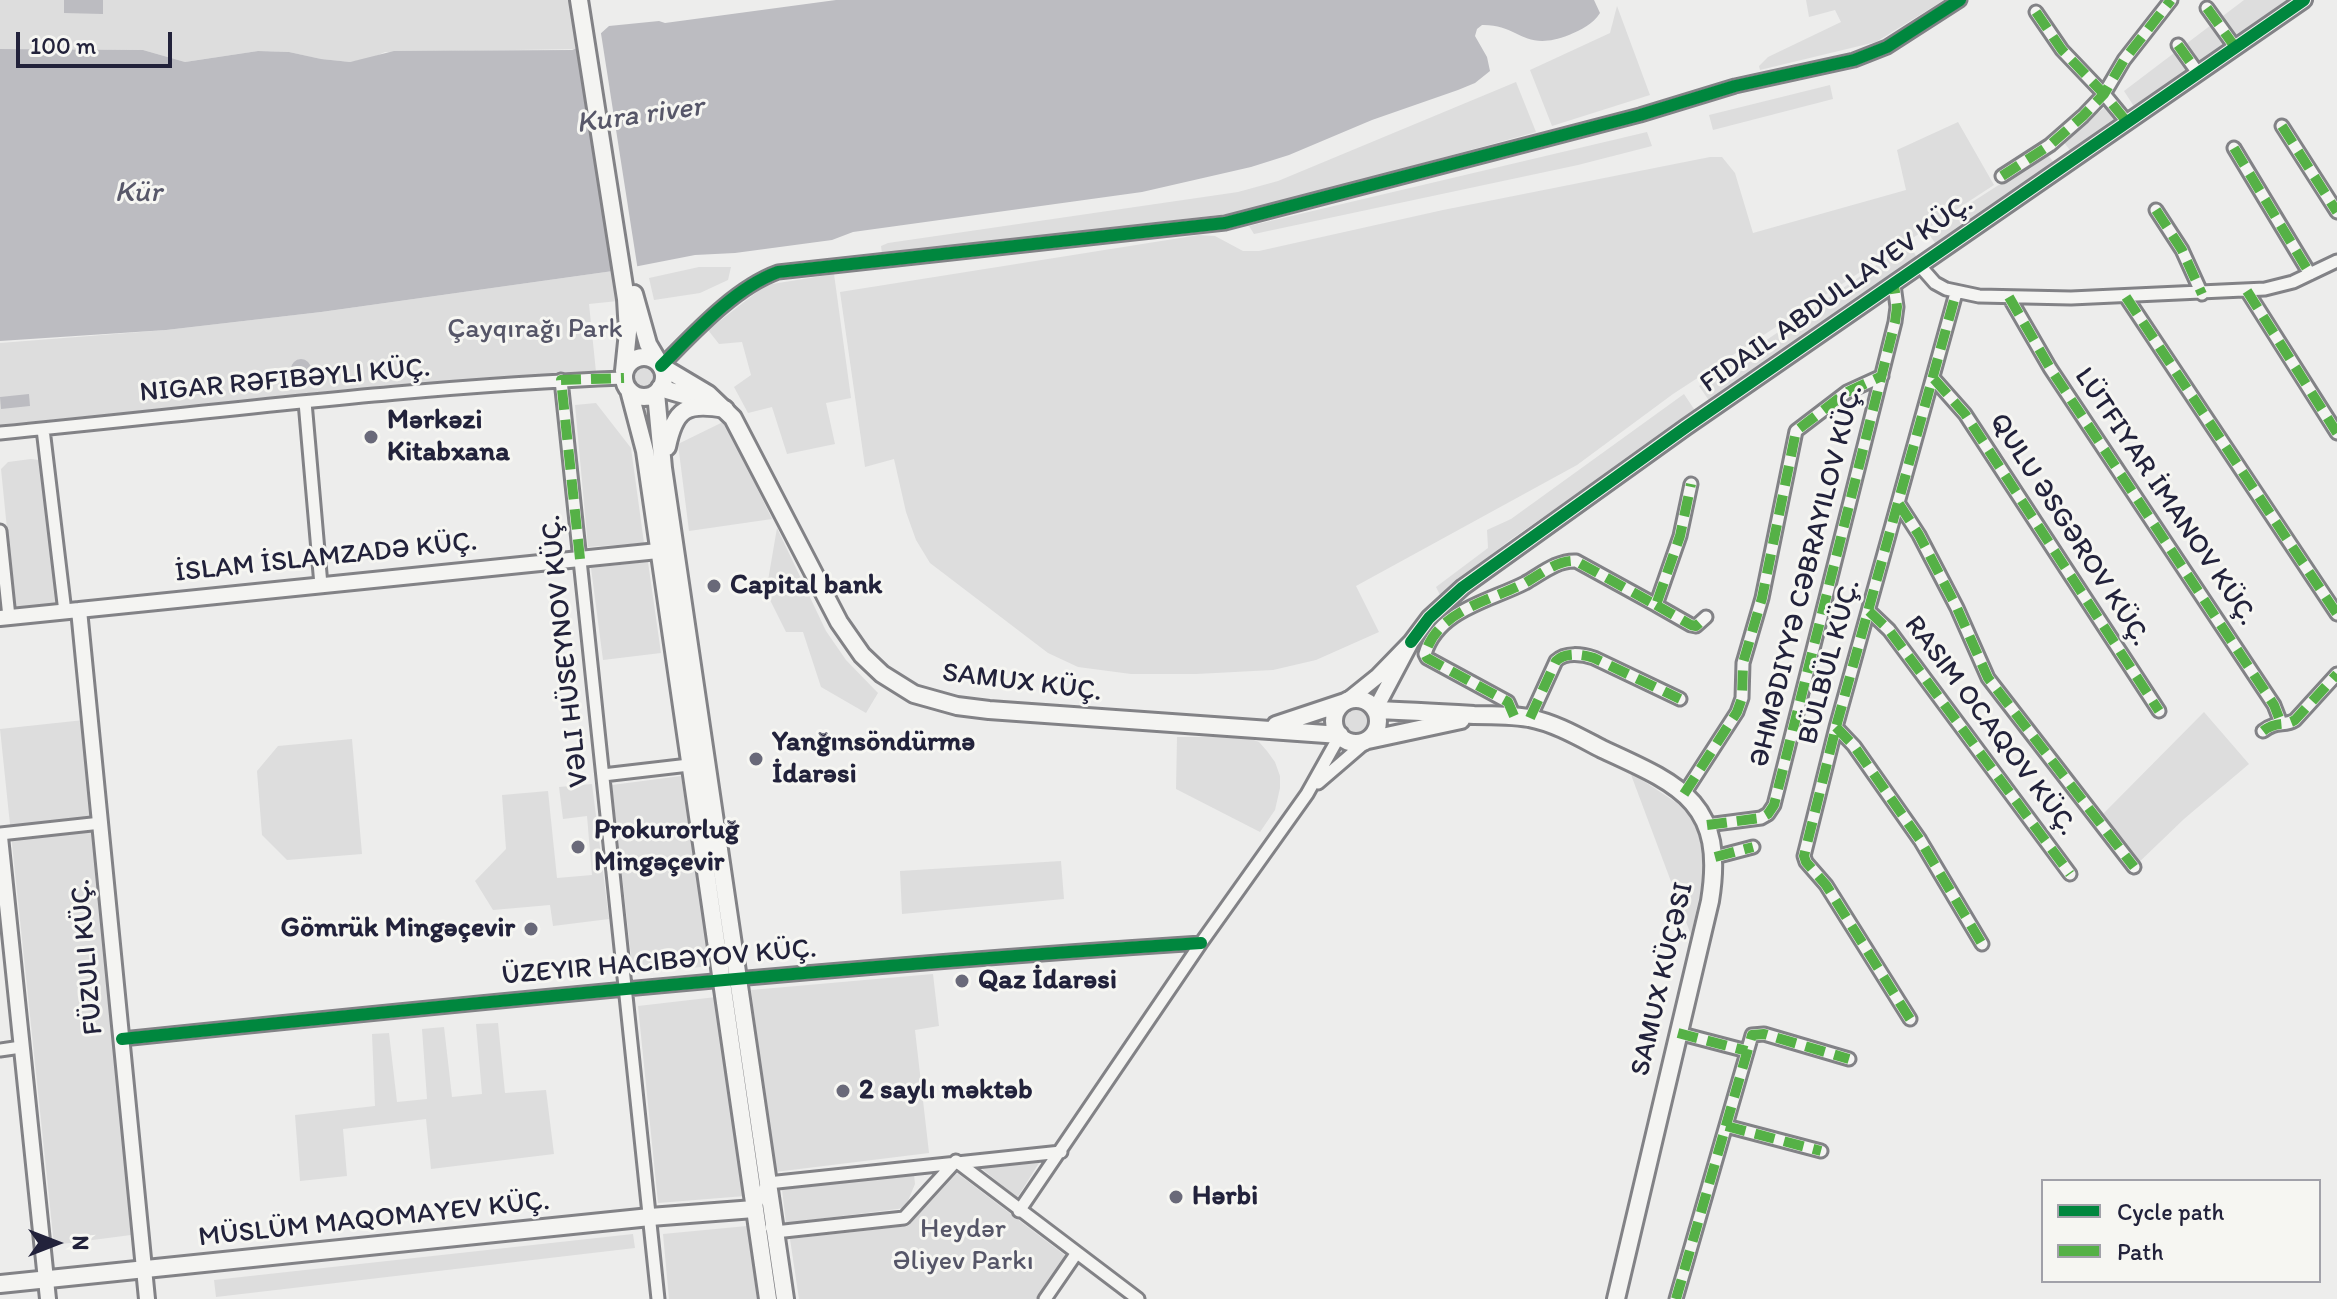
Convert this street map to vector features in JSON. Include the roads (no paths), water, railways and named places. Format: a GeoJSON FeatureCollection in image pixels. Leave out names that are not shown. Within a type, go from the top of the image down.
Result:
{"type":"FeatureCollection","features":[{"type":"Feature","properties":{"kind":"main road"},"geometry":{"type":"LineString","coordinates":[[579,0],[630,299],[664,377],[658,391],[663,468],[729,981],[754,1209],[768,1299]]}},
{"type":"Feature","properties":{"kind":"main road"},"geometry":{"type":"LineString","coordinates":[[590,0],[630,299],[626,380],[642,436],[689,765],[768,1183],[785,1299]]}},
{"type":"Feature","properties":{"kind":"main road"},"geometry":{"type":"LineString","coordinates":[[626,380],[632,361],[644,357],[661,366]]}},
{"type":"Feature","properties":{"kind":"main road","name":"SAMUX KÜÇ."},"geometry":{"type":"LineString","coordinates":[[661,366],[694,384],[725,409],[739,427],[839,622],[862,655],[894,683],[935,701],[978,709],[1340,735]]}},
{"type":"Feature","properties":{"kind":"main road"},"geometry":{"type":"LineString","coordinates":[[626,380],[645,397],[658,391],[707,400],[725,409]]}},
{"type":"Feature","properties":{"kind":"main road"},"geometry":{"type":"LineString","coordinates":[[663,468],[669,436],[683,410],[698,406],[725,409]]}},
{"type":"Feature","properties":{"kind":"main road"},"geometry":{"type":"LineString","coordinates":[[1262,728],[1359,699],[1375,710],[1378,716],[1377,730],[1368,740]]}},
{"type":"Feature","properties":{"kind":"main road"},"geometry":{"type":"LineString","coordinates":[[1347,701],[1335,717],[1336,730],[1356,743],[1486,715]]}},
{"type":"Feature","properties":{"kind":"main road"},"geometry":{"type":"LineString","coordinates":[[1375,710],[1486,715]]}},
{"type":"Feature","properties":{"kind":"main road","name":"SAMUX KÜÇƏSI"},"geometry":{"type":"LineString","coordinates":[[1486,715],[1522,717],[1551,724],[1636,764],[1684,794],[1707,825],[1715,857],[1710,901],[1616,1299]]}},
{"type":"Feature","properties":{"kind":"main road","name":"MÜSLÜM MAQOMAYEV KÜÇ."},"geometry":{"type":"LineString","coordinates":[[0,1284],[754,1209]]}},
{"type":"Feature","properties":{"kind":"street"},"geometry":{"type":"LineString","coordinates":[[661,366],[744,291],[764,277],[778,272],[1225,223],[1640,115],[1735,86],[1854,60],[1887,47],[1960,0]]}},
{"type":"Feature","properties":{"kind":"street"},"geometry":{"type":"LineString","coordinates":[[2002,176],[2050,145],[2083,116],[2104,94],[2124,60],[2171,0]]}},
{"type":"Feature","properties":{"kind":"street","name":"FIDAIL ABDULLAYEV KÜÇ."},"geometry":{"type":"LineString","coordinates":[[1411,642],[1429,618],[1463,587],[1686,427],[2304,0]]}},
{"type":"Feature","properties":{"kind":"street"},"geometry":{"type":"LineString","coordinates":[[2207,8],[2235,47]]}},
{"type":"Feature","properties":{"kind":"street"},"geometry":{"type":"LineString","coordinates":[[2036,12],[2062,50],[2127,122]]}},
{"type":"Feature","properties":{"kind":"street"},"geometry":{"type":"LineString","coordinates":[[2178,45],[2198,73]]}},
{"type":"Feature","properties":{"kind":"street"},"geometry":{"type":"LineString","coordinates":[[2282,126],[2337,212]]}},
{"type":"Feature","properties":{"kind":"street"},"geometry":{"type":"LineString","coordinates":[[2234,148],[2310,274]]}},
{"type":"Feature","properties":{"kind":"street"},"geometry":{"type":"LineString","coordinates":[[2156,210],[2182,250],[2202,294]]}},
{"type":"Feature","properties":{"kind":"street"},"geometry":{"type":"LineString","coordinates":[[1920,266],[1935,283],[1956,293],[2009,297],[2126,297],[2247,291],[2293,282],[2337,261]]}},
{"type":"Feature","properties":{"kind":"street"},"geometry":{"type":"LineString","coordinates":[[1707,825],[1761,818],[1774,805],[1895,322],[1897,307],[1894,285]]}},
{"type":"Feature","properties":{"kind":"street"},"geometry":{"type":"LineString","coordinates":[[2247,291],[2337,433]]}},
{"type":"Feature","properties":{"kind":"street","name":"BÜLBÜL KÜÇ."},"geometry":{"type":"LineString","coordinates":[[1910,1019],[1826,885],[1804,859],[1836,727],[1956,293]]}},
{"type":"Feature","properties":{"kind":"street","name":"LÜTFIYAR İMANOV KÜÇ."},"geometry":{"type":"LineString","coordinates":[[2009,297],[2050,368],[2274,705],[2281,723]]}},
{"type":"Feature","properties":{"kind":"street"},"geometry":{"type":"LineString","coordinates":[[2126,297],[2337,614]]}},
{"type":"Feature","properties":{"kind":"street"},"geometry":{"type":"LineString","coordinates":[[1684,794],[1737,712],[1742,698],[1743,663],[1762,598],[1796,431],[1847,392],[1882,376]]}},
{"type":"Feature","properties":{"kind":"street","name":"QULU ƏSGƏROV KÜÇ."},"geometry":{"type":"LineString","coordinates":[[1934,379],[1965,414],[2159,711]]}},
{"type":"Feature","properties":{"kind":"street","name":"NIGAR RƏFIBƏYLI KÜÇ."},"geometry":{"type":"LineString","coordinates":[[0,433],[561,380],[626,380]]}},
{"type":"Feature","properties":{"kind":"street","name":"VƏLI HÜSEYNOV KÜÇ."},"geometry":{"type":"LineString","coordinates":[[561,380],[658,1299]]}},
{"type":"Feature","properties":{"kind":"street"},"geometry":{"type":"LineString","coordinates":[[305,402],[321,585]]}},
{"type":"Feature","properties":{"kind":"street"},"geometry":{"type":"LineString","coordinates":[[43,429],[72,611]]}},
{"type":"Feature","properties":{"kind":"street"},"geometry":{"type":"LineString","coordinates":[[1656,605],[1680,536],[1691,484]]}},
{"type":"Feature","properties":{"kind":"street"},"geometry":{"type":"LineString","coordinates":[[1899,504],[1919,535],[1988,678],[2134,867]]}},
{"type":"Feature","properties":{"kind":"street"},"geometry":{"type":"LineString","coordinates":[[0,531],[4,618]]}},
{"type":"Feature","properties":{"kind":"street","name":"İSLAM İSLAMZADƏ KÜÇ."},"geometry":{"type":"LineString","coordinates":[[4,618],[658,551]]}},
{"type":"Feature","properties":{"kind":"street"},"geometry":{"type":"LineString","coordinates":[[1680,699],[1584,654],[1568,655],[1560,656],[1556,661],[1522,717],[1508,702],[1427,658],[1425,654],[1428,645],[1459,613],[1523,584],[1566,560],[1576,561],[1691,625],[1696,626],[1706,617]]}},
{"type":"Feature","properties":{"kind":"street","name":"FÜZULI KÜÇ."},"geometry":{"type":"LineString","coordinates":[[72,611],[101,823],[147,1299]]}},
{"type":"Feature","properties":{"kind":"street","name":"RASIM OCAQOV KÜÇ."},"geometry":{"type":"LineString","coordinates":[[1869,611],[1889,630],[2070,874]]}},
{"type":"Feature","properties":{"kind":"street"},"geometry":{"type":"LineString","coordinates":[[1347,701],[1378,676],[1411,642]]}},
{"type":"Feature","properties":{"kind":"street"},"geometry":{"type":"LineString","coordinates":[[1375,710],[1411,642]]}},
{"type":"Feature","properties":{"kind":"street"},"geometry":{"type":"LineString","coordinates":[[2263,731],[2270,725],[2295,720],[2337,674]]}},
{"type":"Feature","properties":{"kind":"street"},"geometry":{"type":"LineString","coordinates":[[1836,727],[1848,738],[1920,840],[1982,944]]}},
{"type":"Feature","properties":{"kind":"street"},"geometry":{"type":"LineString","coordinates":[[1019,1211],[1201,943],[1307,794],[1340,735]]}},
{"type":"Feature","properties":{"kind":"street"},"geometry":{"type":"LineString","coordinates":[[1307,794],[1368,740]]}},
{"type":"Feature","properties":{"kind":"street"},"geometry":{"type":"LineString","coordinates":[[603,775],[689,765]]}},
{"type":"Feature","properties":{"kind":"street"},"geometry":{"type":"LineString","coordinates":[[48,1299],[0,835],[101,823]]}},
{"type":"Feature","properties":{"kind":"street"},"geometry":{"type":"LineString","coordinates":[[1715,857],[1753,847]]}},
{"type":"Feature","properties":{"kind":"street"},"geometry":{"type":"LineString","coordinates":[[122,1039],[627,990],[1201,943]]}},
{"type":"Feature","properties":{"kind":"street"},"geometry":{"type":"LineString","coordinates":[[1678,1033],[1747,1051]]}},
{"type":"Feature","properties":{"kind":"street"},"geometry":{"type":"LineString","coordinates":[[1676,1299],[1752,1035],[1756,1033],[1849,1059]]}},
{"type":"Feature","properties":{"kind":"street"},"geometry":{"type":"LineString","coordinates":[[0,1050],[21,1047]]}},
{"type":"Feature","properties":{"kind":"street"},"geometry":{"type":"LineString","coordinates":[[1726,1126],[1821,1151]]}},
{"type":"Feature","properties":{"kind":"street"},"geometry":{"type":"LineString","coordinates":[[956,1161],[904,1218],[775,1232],[754,1209],[768,1183],[956,1161],[1061,1152]]}},
{"type":"Feature","properties":{"kind":"street"},"geometry":{"type":"LineString","coordinates":[[956,1161],[1138,1299]]}},
{"type":"Feature","properties":{"kind":"street"},"geometry":{"type":"LineString","coordinates":[[1045,1299],[1076,1254]]}},
{"type":"Feature","properties":{"kind":"water"},"geometry":{"type":"Polygon","coordinates":[[[64,0],[103,0],[103,14],[64,13],[64,0]]]}},
{"type":"Feature","properties":{"kind":"water","name":"Kür"},"geometry":{"type":"Polygon","coordinates":[[[836,0],[1594,0],[1600,13],[1582,29],[1554,40],[1531,39],[1495,26],[1482,25],[1475,36],[1487,57],[1490,71],[1475,83],[1372,120],[1289,155],[1142,192],[853,232],[832,240],[695,255],[613,271],[321,312],[166,330],[0,341],[0,49],[143,50],[185,62],[258,51],[289,52],[350,62],[394,51],[572,50],[589,44],[609,26],[665,23],[836,0]]]}},
{"type":"Feature","properties":{"kind":"water"},"geometry":{"type":"Polygon","coordinates":[[[301,359],[308,362],[311,369],[308,376],[301,379],[294,376],[291,369],[294,362],[301,359]]]}},
{"type":"Feature","properties":{"kind":"water"},"geometry":{"type":"Polygon","coordinates":[[[29,394],[30,406],[1,409],[0,397],[29,394]]]}},
{"type":"Feature","properties":{"kind":"place","name":"Mərkəzi Kitabxana"},"geometry":{"type":"Point","coordinates":[371,437]}},
{"type":"Feature","properties":{"kind":"place","name":"Capital bank"},"geometry":{"type":"Point","coordinates":[714,586]}},
{"type":"Feature","properties":{"kind":"place","name":"Yanğınsöndürmə İdarəsi"},"geometry":{"type":"Point","coordinates":[756,759]}},
{"type":"Feature","properties":{"kind":"place","name":"Prokurorluğ Mingəçevir"},"geometry":{"type":"Point","coordinates":[578,847]}},
{"type":"Feature","properties":{"kind":"place","name":"Gömrük Mingəçevir"},"geometry":{"type":"Point","coordinates":[531,929]}},
{"type":"Feature","properties":{"kind":"place","name":"Qaz İdarəsi"},"geometry":{"type":"Point","coordinates":[962,981]}},
{"type":"Feature","properties":{"kind":"place","name":"2 saylı məktəb"},"geometry":{"type":"Point","coordinates":[843,1091]}},
{"type":"Feature","properties":{"kind":"place","name":"Hərbi"},"geometry":{"type":"Point","coordinates":[1176,1197]}},
{"type":"Feature","properties":{"kind":"water label","name":"Kura river"},"geometry":{"type":"Point","coordinates":[640,116]}},
{"type":"Feature","properties":{"kind":"park label","name":"Çayqırağı Park"},"geometry":{"type":"Point","coordinates":[535,330]}},
{"type":"Feature","properties":{"kind":"park label","name":"Heydər Əliyev Parkı"},"geometry":{"type":"Point","coordinates":[963,1246]}}]}
